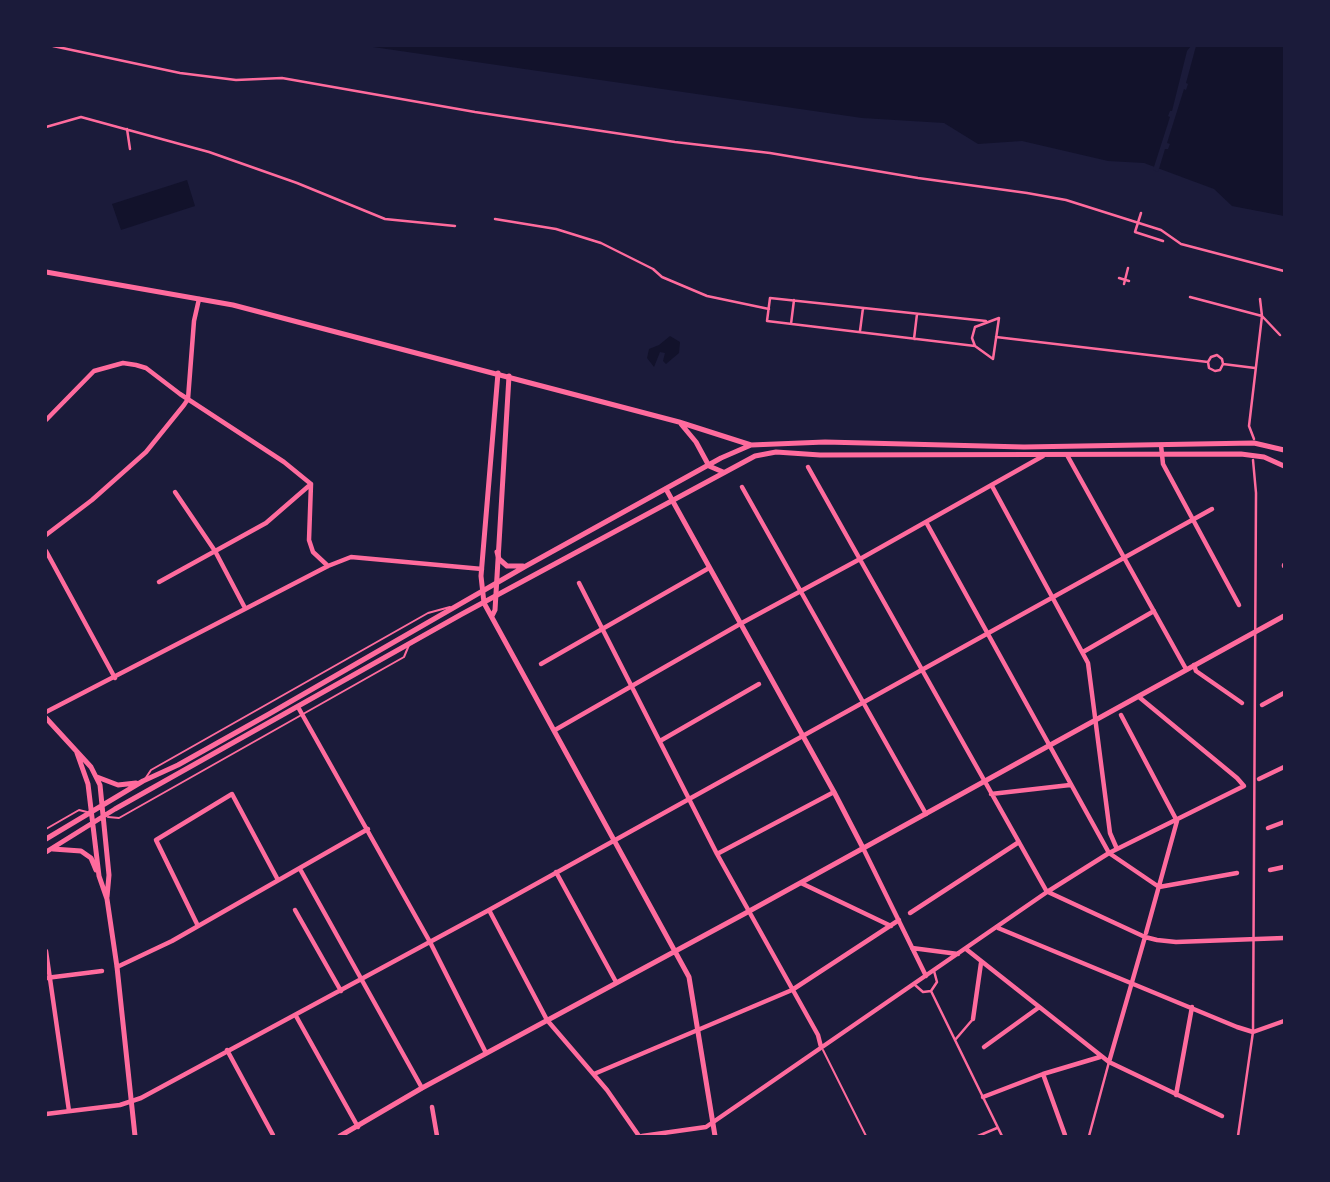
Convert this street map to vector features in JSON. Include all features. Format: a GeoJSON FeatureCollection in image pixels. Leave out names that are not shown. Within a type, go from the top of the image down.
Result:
{"type":"FeatureCollection","features":[{"type":"Feature","properties":{"kind":"main road"},"geometry":{"type":"LineString","coordinates":[[46,272],[233,305],[498,373],[679,422],[751,445]]}},
{"type":"Feature","properties":{"kind":"main road"},"geometry":{"type":"LineString","coordinates":[[498,373],[482,569],[484,603],[689,977],[715,1136]]}},
{"type":"Feature","properties":{"kind":"main road"},"geometry":{"type":"LineString","coordinates":[[492,616],[509,376]]}},
{"type":"Feature","properties":{"kind":"main road"},"geometry":{"type":"LineString","coordinates":[[679,422],[696,442],[709,466],[723,472]]}},
{"type":"Feature","properties":{"kind":"main road"},"geometry":{"type":"LineString","coordinates":[[46,839],[143,781],[189,758],[526,566],[751,445],[825,442],[1024,447],[1259,443],[1284,450]]}},
{"type":"Feature","properties":{"kind":"main road"},"geometry":{"type":"LineString","coordinates":[[48,851],[298,706],[671,499],[755,456],[776,452],[820,456],[1253,454],[1284,466]]}},
{"type":"Feature","properties":{"kind":"main road"},"geometry":{"type":"LineString","coordinates":[[666,489],[863,848]]}},
{"type":"Feature","properties":{"kind":"main road"},"geometry":{"type":"LineString","coordinates":[[497,552],[499,559],[507,566],[526,566]]}},
{"type":"Feature","properties":{"kind":"main road"},"geometry":{"type":"LineString","coordinates":[[340,1136],[422,1088],[750,911],[1284,616]]}},
{"type":"Feature","properties":{"kind":"main road"},"geometry":{"type":"LineString","coordinates":[[46,718],[97,777],[109,875],[107,899]]}},
{"type":"Feature","properties":{"kind":"main road"},"geometry":{"type":"LineString","coordinates":[[77,753],[88,784],[99,877]]}},
{"type":"Feature","properties":{"kind":"main road"},"geometry":{"type":"LineString","coordinates":[[97,777],[118,785],[143,781]]}},
{"type":"Feature","properties":{"kind":"main road"},"geometry":{"type":"LineString","coordinates":[[48,851],[72,849],[86,854],[107,899],[135,1136]]}},
{"type":"Feature","properties":{"kind":"street"},"geometry":{"type":"LineString","coordinates":[[53,46],[180,73],[236,80],[282,78],[475,112],[769,153],[1066,200],[1161,230],[1181,244],[1284,271]]}},
{"type":"Feature","properties":{"kind":"street"},"geometry":{"type":"LineString","coordinates":[[46,127],[80,117],[196,148],[256,168],[386,219],[455,226]]}},
{"type":"Feature","properties":{"kind":"street"},"geometry":{"type":"LineString","coordinates":[[127,129],[130,149]]}},
{"type":"Feature","properties":{"kind":"street"},"geometry":{"type":"LineString","coordinates":[[1141,213],[1135,232],[1163,241]]}},
{"type":"Feature","properties":{"kind":"street"},"geometry":{"type":"LineString","coordinates":[[495,219],[556,229],[601,243],[653,269],[662,277],[707,296],[769,309]]}},
{"type":"Feature","properties":{"kind":"street"},"geometry":{"type":"LineString","coordinates":[[1119,278],[1126,282],[1128,268]]}},
{"type":"Feature","properties":{"kind":"street"},"geometry":{"type":"LineString","coordinates":[[1190,297],[1262,316],[1280,335]]}},
{"type":"Feature","properties":{"kind":"street"},"geometry":{"type":"LineString","coordinates":[[770,298],[794,300],[986,321],[999,318],[993,359],[975,346],[767,321],[770,298]]}},
{"type":"Feature","properties":{"kind":"street"},"geometry":{"type":"LineString","coordinates":[[46,535],[92,500],[146,452],[188,399],[194,321],[199,299]]}},
{"type":"Feature","properties":{"kind":"street"},"geometry":{"type":"LineString","coordinates":[[1254,439],[1249,426],[1262,316],[1261,299]]}},
{"type":"Feature","properties":{"kind":"street"},"geometry":{"type":"LineString","coordinates":[[792,324],[794,300]]}},
{"type":"Feature","properties":{"kind":"street"},"geometry":{"type":"LineString","coordinates":[[860,331],[863,308]]}},
{"type":"Feature","properties":{"kind":"street"},"geometry":{"type":"LineString","coordinates":[[914,339],[917,314]]}},
{"type":"Feature","properties":{"kind":"street"},"geometry":{"type":"LineString","coordinates":[[975,346],[973,331],[986,321]]}},
{"type":"Feature","properties":{"kind":"street"},"geometry":{"type":"LineString","coordinates":[[996,337],[1208,362]]}},
{"type":"Feature","properties":{"kind":"street"},"geometry":{"type":"LineString","coordinates":[[1217,355],[1223,359],[1220,370],[1209,368],[1208,362],[1211,357],[1217,355]]}},
{"type":"Feature","properties":{"kind":"street"},"geometry":{"type":"LineString","coordinates":[[46,420],[94,371],[123,363],[146,368],[284,462],[311,484]]}},
{"type":"Feature","properties":{"kind":"street"},"geometry":{"type":"LineString","coordinates":[[1223,364],[1256,368]]}},
{"type":"Feature","properties":{"kind":"street"},"geometry":{"type":"LineString","coordinates":[[1161,445],[1161,456],[1192,520],[1239,605]]}},
{"type":"Feature","properties":{"kind":"street"},"geometry":{"type":"LineString","coordinates":[[555,730],[1043,456]]}},
{"type":"Feature","properties":{"kind":"street"},"geometry":{"type":"LineString","coordinates":[[1067,456],[1186,669]]}},
{"type":"Feature","properties":{"kind":"street"},"geometry":{"type":"LineString","coordinates":[[1238,1136],[1253,1032],[1256,492],[1253,460]]}},
{"type":"Feature","properties":{"kind":"street"},"geometry":{"type":"LineString","coordinates":[[808,467],[1047,892],[1145,935],[1176,942],[1284,938]]}},
{"type":"Feature","properties":{"kind":"street"},"geometry":{"type":"LineString","coordinates":[[159,582],[231,544],[278,515],[311,484]]}},
{"type":"Feature","properties":{"kind":"street"},"geometry":{"type":"LineString","coordinates":[[311,484],[309,540],[313,552],[328,566]]}},
{"type":"Feature","properties":{"kind":"street"},"geometry":{"type":"LineString","coordinates":[[992,486],[1088,663],[1110,833],[1117,849]]}},
{"type":"Feature","properties":{"kind":"street"},"geometry":{"type":"LineString","coordinates":[[743,487],[926,814]]}},
{"type":"Feature","properties":{"kind":"street"},"geometry":{"type":"LineString","coordinates":[[175,492],[215,551],[245,608]]}},
{"type":"Feature","properties":{"kind":"street"},"geometry":{"type":"LineString","coordinates":[[46,1114],[131,1103],[227,1050],[296,1016],[1213,509]]}},
{"type":"Feature","properties":{"kind":"street"},"geometry":{"type":"LineString","coordinates":[[926,523],[989,632],[1048,746],[1109,853],[1159,887],[1237,873]]}},
{"type":"Feature","properties":{"kind":"street"},"geometry":{"type":"LineString","coordinates":[[46,551],[115,678]]}},
{"type":"Feature","properties":{"kind":"street"},"geometry":{"type":"LineString","coordinates":[[46,712],[245,608],[351,557],[482,569]]}},
{"type":"Feature","properties":{"kind":"street"},"geometry":{"type":"LineString","coordinates":[[541,664],[709,568]]}},
{"type":"Feature","properties":{"kind":"street"},"geometry":{"type":"LineString","coordinates":[[579,583],[717,854],[818,1035],[821,1047]]}},
{"type":"Feature","properties":{"kind":"street"},"geometry":{"type":"LineString","coordinates":[[1083,652],[1154,611]]}},
{"type":"Feature","properties":{"kind":"street"},"geometry":{"type":"LineString","coordinates":[[1194,665],[1196,671],[1242,703]]}},
{"type":"Feature","properties":{"kind":"street"},"geometry":{"type":"LineString","coordinates":[[660,742],[759,684]]}},
{"type":"Feature","properties":{"kind":"street"},"geometry":{"type":"LineString","coordinates":[[1262,705],[1284,693]]}},
{"type":"Feature","properties":{"kind":"street"},"geometry":{"type":"LineString","coordinates":[[489,910],[547,1020],[594,1074],[640,1136],[703,1128],[1047,892],[1109,853],[1244,786],[1139,697]]}},
{"type":"Feature","properties":{"kind":"street"},"geometry":{"type":"LineString","coordinates":[[298,706],[430,942],[486,1053]]}},
{"type":"Feature","properties":{"kind":"street"},"geometry":{"type":"LineString","coordinates":[[1088,1136],[1177,821],[1121,715]]}},
{"type":"Feature","properties":{"kind":"street"},"geometry":{"type":"LineString","coordinates":[[1259,779],[1284,767]]}},
{"type":"Feature","properties":{"kind":"street"},"geometry":{"type":"LineString","coordinates":[[991,794],[1070,785]]}},
{"type":"Feature","properties":{"kind":"street"},"geometry":{"type":"LineString","coordinates":[[717,854],[834,792]]}},
{"type":"Feature","properties":{"kind":"street"},"geometry":{"type":"LineString","coordinates":[[198,926],[156,840],[232,794],[278,881]]}},
{"type":"Feature","properties":{"kind":"street"},"geometry":{"type":"LineString","coordinates":[[1268,828],[1284,822]]}},
{"type":"Feature","properties":{"kind":"street"},"geometry":{"type":"LineString","coordinates":[[117,967],[198,926],[368,830]]}},
{"type":"Feature","properties":{"kind":"street"},"geometry":{"type":"LineString","coordinates":[[910,913],[1020,842]]}},
{"type":"Feature","properties":{"kind":"street"},"geometry":{"type":"LineString","coordinates":[[863,848],[926,976]]}},
{"type":"Feature","properties":{"kind":"street"},"geometry":{"type":"LineString","coordinates":[[1270,870],[1284,867]]}},
{"type":"Feature","properties":{"kind":"street"},"geometry":{"type":"LineString","coordinates":[[300,869],[422,1088]]}},
{"type":"Feature","properties":{"kind":"street"},"geometry":{"type":"LineString","coordinates":[[556,872],[616,982]]}},
{"type":"Feature","properties":{"kind":"street"},"geometry":{"type":"LineString","coordinates":[[801,882],[891,926]]}},
{"type":"Feature","properties":{"kind":"street"},"geometry":{"type":"LineString","coordinates":[[295,910],[341,991]]}},
{"type":"Feature","properties":{"kind":"street"},"geometry":{"type":"LineString","coordinates":[[594,1074],[792,990],[899,920]]}},
{"type":"Feature","properties":{"kind":"street"},"geometry":{"type":"LineString","coordinates":[[997,928],[1130,985],[1253,1032],[1284,1021]]}},
{"type":"Feature","properties":{"kind":"street"},"geometry":{"type":"LineString","coordinates":[[912,948],[959,954]]}},
{"type":"Feature","properties":{"kind":"street"},"geometry":{"type":"LineString","coordinates":[[966,949],[1109,1062],[1222,1116]]}},
{"type":"Feature","properties":{"kind":"street"},"geometry":{"type":"LineString","coordinates":[[46,951],[47,978],[69,1111]]}},
{"type":"Feature","properties":{"kind":"street"},"geometry":{"type":"LineString","coordinates":[[955,1040],[973,1019],[981,962]]}},
{"type":"Feature","properties":{"kind":"street"},"geometry":{"type":"LineString","coordinates":[[47,978],[103,971]]}},
{"type":"Feature","properties":{"kind":"street"},"geometry":{"type":"LineString","coordinates":[[915,984],[923,992],[931,991],[937,982],[934,971]]}},
{"type":"Feature","properties":{"kind":"street"},"geometry":{"type":"LineString","coordinates":[[931,991],[1002,1136]]}},
{"type":"Feature","properties":{"kind":"street"},"geometry":{"type":"LineString","coordinates":[[1176,1095],[1192,1007]]}},
{"type":"Feature","properties":{"kind":"street"},"geometry":{"type":"LineString","coordinates":[[984,1047],[1038,1008]]}},
{"type":"Feature","properties":{"kind":"street"},"geometry":{"type":"LineString","coordinates":[[296,1016],[358,1127]]}},
{"type":"Feature","properties":{"kind":"street"},"geometry":{"type":"LineString","coordinates":[[227,1050],[273,1135]]}},
{"type":"Feature","properties":{"kind":"street"},"geometry":{"type":"LineString","coordinates":[[983,1097],[1101,1056]]}},
{"type":"Feature","properties":{"kind":"street"},"geometry":{"type":"LineString","coordinates":[[1043,1074],[1065,1135]]}},
{"type":"Feature","properties":{"kind":"street"},"geometry":{"type":"LineString","coordinates":[[432,1107],[436,1136]]}},
{"type":"Feature","properties":{"kind":"street"},"geometry":{"type":"LineString","coordinates":[[978,1136],[998,1128]]}},
{"type":"Feature","properties":{"kind":"lane"},"geometry":{"type":"LineString","coordinates":[[103,817],[119,818],[404,657],[409,644]]}},
{"type":"Feature","properties":{"kind":"lane"},"geometry":{"type":"LineString","coordinates":[[46,829],[79,810],[91,813]]}},
{"type":"Feature","properties":{"kind":"lane"},"geometry":{"type":"LineString","coordinates":[[821,1047],[866,1136]]}},
{"type":"Feature","properties":{"kind":"shaded area"},"geometry":{"type":"Polygon","coordinates":[[[366,46],[1284,46],[1284,216],[1232,206],[1214,189],[1144,163],[1108,161],[1022,141],[978,144],[944,123],[862,118],[366,46]]]}},
{"type":"Feature","properties":{"kind":"shaded area"},"geometry":{"type":"Polygon","coordinates":[[[187,180],[195,206],[121,230],[112,204],[187,180]]]}},
{"type":"Feature","properties":{"kind":"shaded area"},"geometry":{"type":"Polygon","coordinates":[[[670,336],[680,342],[679,353],[666,364],[663,361],[665,353],[660,352],[654,367],[647,358],[649,349],[670,336]]]}},
{"type":"Feature","properties":{"kind":"pier"},"geometry":{"type":"Polygon","coordinates":[[[1191,46],[1196,46],[1186,83],[1188,84],[1167,143],[1170,144],[1168,149],[1165,149],[1158,172],[1153,170],[1187,51],[1191,46]]]}}]}
